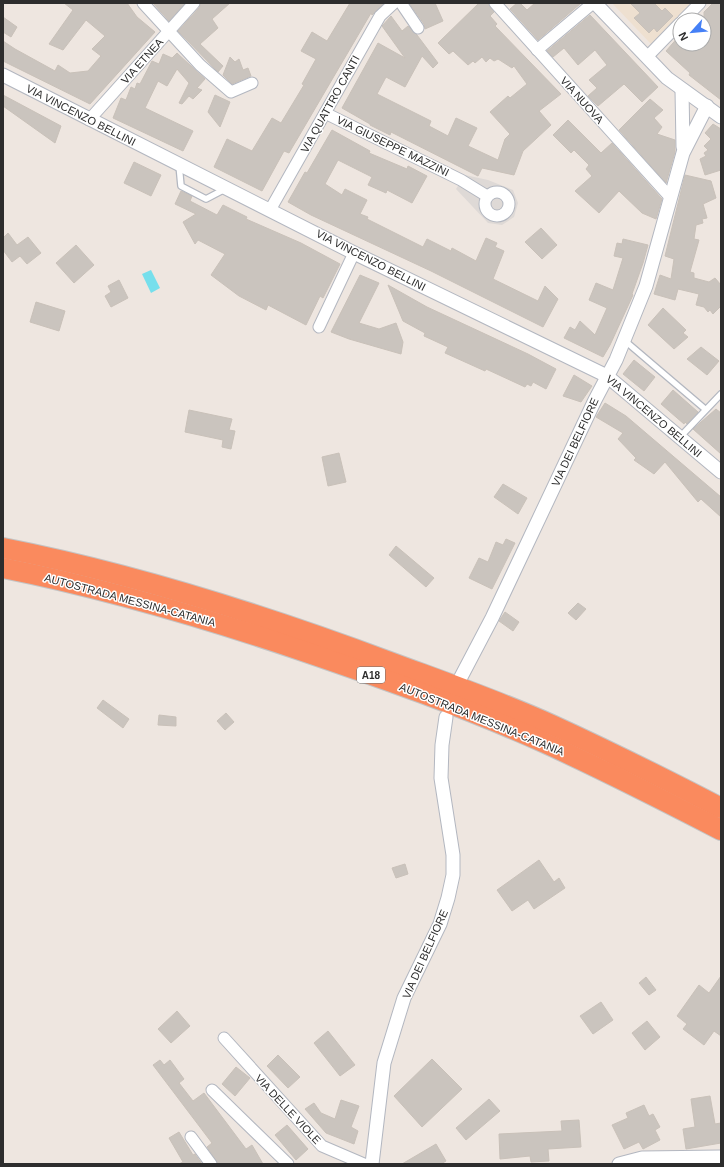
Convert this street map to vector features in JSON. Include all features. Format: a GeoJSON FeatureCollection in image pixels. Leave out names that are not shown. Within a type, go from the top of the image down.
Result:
{"type":"FeatureCollection","features":[{"type":"Feature","properties":{"kind":"highway","name":"AUTOSTRADA MESSINA-CATANIA"},"geometry":{"type":"LineString","coordinates":[[3,548],[117,573],[182,591],[266,617],[352,648],[492,700],[551,725],[721,808]]}},
{"type":"Feature","properties":{"kind":"highway","name":"AUTOSTRADA MESSINA-CATANIA"},"geometry":{"type":"LineString","coordinates":[[3,568],[56,579],[179,610],[345,665],[483,717],[544,743],[721,830]]}},
{"type":"Feature","properties":{"kind":"street"},"geometry":{"type":"LineString","coordinates":[[143,3],[168,32],[200,65],[231,92],[252,83]]}},
{"type":"Feature","properties":{"kind":"street","name":"VIA ETNEA"},"geometry":{"type":"LineString","coordinates":[[89,120],[194,3]]}},
{"type":"Feature","properties":{"kind":"street","name":"VIA QUATTRO CANTI"},"geometry":{"type":"LineString","coordinates":[[270,210],[380,16],[394,3]]}},
{"type":"Feature","properties":{"kind":"street"},"geometry":{"type":"LineString","coordinates":[[401,3],[418,28]]}},
{"type":"Feature","properties":{"kind":"street","name":"VIA NUOVA"},"geometry":{"type":"LineString","coordinates":[[495,3],[670,196]]}},
{"type":"Feature","properties":{"kind":"street"},"geometry":{"type":"LineString","coordinates":[[537,50],[594,3],[682,90],[721,117]]}},
{"type":"Feature","properties":{"kind":"street"},"geometry":{"type":"LineString","coordinates":[[691,12],[700,3]]}},
{"type":"Feature","properties":{"kind":"street"},"geometry":{"type":"LineString","coordinates":[[647,57],[672,31]]}},
{"type":"Feature","properties":{"kind":"street","name":"VIA VINCENZO BELLINI"},"geometry":{"type":"LineString","coordinates":[[3,75],[89,120],[354,253],[607,376],[721,472]]}},
{"type":"Feature","properties":{"kind":"street"},"geometry":{"type":"LineString","coordinates":[[682,90],[683,153]]}},
{"type":"Feature","properties":{"kind":"street"},"geometry":{"type":"LineString","coordinates":[[683,153],[707,106]]}},
{"type":"Feature","properties":{"kind":"street","name":"VIA GIUSEPPE MAZZINI"},"geometry":{"type":"LineString","coordinates":[[325,113],[461,180],[488,196]]}},
{"type":"Feature","properties":{"kind":"street","name":"VIA DEI BELFIORE"},"geometry":{"type":"LineString","coordinates":[[461,677],[492,618],[624,340],[646,286],[683,153]]}},
{"type":"Feature","properties":{"kind":"street"},"geometry":{"type":"LineString","coordinates":[[319,327],[354,253]]}},
{"type":"Feature","properties":{"kind":"street","name":"VIA DEI BELFIORE"},"geometry":{"type":"LineString","coordinates":[[372,1164],[384,1063],[404,998],[440,924],[448,898],[452,874],[454,855],[441,778],[442,745],[446,717]]}},
{"type":"Feature","properties":{"kind":"street","name":"VIA DELLE VIOLE"},"geometry":{"type":"LineString","coordinates":[[224,1038],[322,1146],[364,1164]]}},
{"type":"Feature","properties":{"kind":"street"},"geometry":{"type":"LineString","coordinates":[[212,1090],[288,1164]]}},
{"type":"Feature","properties":{"kind":"street"},"geometry":{"type":"LineString","coordinates":[[191,1137],[211,1164]]}},
{"type":"Feature","properties":{"kind":"street"},"geometry":{"type":"LineString","coordinates":[[619,1164],[642,1158],[721,1157]]}},
{"type":"Feature","properties":{"kind":"lane"},"geometry":{"type":"LineString","coordinates":[[179,164],[181,186],[206,199],[227,188]]}},
{"type":"Feature","properties":{"kind":"lane"},"geometry":{"type":"LineString","coordinates":[[624,340],[705,409]]}},
{"type":"Feature","properties":{"kind":"lane"},"geometry":{"type":"LineString","coordinates":[[679,437],[721,394]]}},
{"type":"Feature","properties":{"kind":"shaded area"},"geometry":{"type":"Polygon","coordinates":[[[612,3],[691,3],[683,12],[672,12],[672,23],[652,45],[612,3]]]}},
{"type":"Feature","properties":{"kind":"shaded area"},"geometry":{"type":"Polygon","coordinates":[[[465,175],[488,180],[513,190],[518,203],[514,217],[502,225],[488,223],[456,189],[465,175]]]}},
{"type":"Feature","properties":{"kind":"water"},"geometry":{"type":"Polygon","coordinates":[[[151,270],[160,288],[151,293],[142,274],[151,270]]]}},
{"type":"Feature","properties":{"kind":"building"},"geometry":{"type":"Polygon","coordinates":[[[64,3],[127,3],[137,17],[155,32],[90,104],[3,61],[3,41],[55,71],[58,65],[70,73],[88,71],[101,56],[92,49],[105,36],[86,20],[63,50],[49,44],[73,10],[64,3]]]}},
{"type":"Feature","properties":{"kind":"building"},"geometry":{"type":"Polygon","coordinates":[[[153,3],[185,3],[169,21],[153,3]]]}},
{"type":"Feature","properties":{"kind":"building"},"geometry":{"type":"Polygon","coordinates":[[[201,3],[230,3],[212,19],[218,28],[200,44],[223,66],[218,72],[178,31],[199,8],[201,3]]]}},
{"type":"Feature","properties":{"kind":"building"},"geometry":{"type":"Polygon","coordinates":[[[350,3],[383,4],[372,15],[371,13],[289,153],[284,151],[262,191],[214,167],[227,139],[252,151],[272,118],[281,123],[304,85],[302,84],[316,59],[301,51],[312,32],[327,41],[350,3]]]}},
{"type":"Feature","properties":{"kind":"building"},"geometry":{"type":"Polygon","coordinates":[[[409,3],[435,3],[443,21],[425,29],[424,24],[409,3]]]}},
{"type":"Feature","properties":{"kind":"building"},"geometry":{"type":"Polygon","coordinates":[[[479,3],[488,3],[494,12],[490,16],[497,24],[495,26],[561,94],[539,111],[551,125],[523,151],[514,175],[482,168],[478,176],[391,132],[390,135],[370,125],[342,108],[378,43],[405,58],[382,26],[391,16],[402,31],[408,26],[417,35],[438,63],[433,68],[422,56],[405,87],[386,77],[377,94],[431,121],[429,126],[448,136],[456,118],[477,128],[468,146],[498,160],[505,139],[510,134],[490,112],[508,96],[510,98],[527,84],[514,66],[512,68],[498,59],[494,61],[490,58],[486,62],[482,57],[475,63],[473,61],[468,65],[453,51],[449,54],[438,43],[479,3]]]}},
{"type":"Feature","properties":{"kind":"building"},"geometry":{"type":"Polygon","coordinates":[[[517,3],[520,3],[527,10],[535,3],[580,4],[538,40],[510,9],[517,3]]]}},
{"type":"Feature","properties":{"kind":"building"},"geometry":{"type":"Polygon","coordinates":[[[630,3],[654,3],[662,11],[665,8],[672,15],[672,17],[657,32],[654,28],[649,33],[634,18],[640,13],[630,3]]]}},
{"type":"Feature","properties":{"kind":"building"},"geometry":{"type":"Polygon","coordinates":[[[713,3],[721,3],[721,100],[689,75],[690,73],[666,51],[672,44],[672,52],[712,52],[712,12],[704,12],[713,3]]]}},
{"type":"Feature","properties":{"kind":"building"},"geometry":{"type":"Polygon","coordinates":[[[590,15],[658,87],[642,102],[624,84],[598,106],[588,96],[597,88],[589,80],[607,65],[595,50],[578,65],[564,48],[553,57],[547,51],[590,15]]]}},
{"type":"Feature","properties":{"kind":"building"},"geometry":{"type":"Polygon","coordinates":[[[3,17],[17,27],[11,37],[3,32],[3,17]]]}},
{"type":"Feature","properties":{"kind":"building"},"geometry":{"type":"Polygon","coordinates":[[[177,53],[205,79],[197,88],[202,90],[193,99],[189,96],[182,104],[179,103],[189,83],[177,69],[167,86],[158,81],[145,108],[193,131],[183,151],[113,118],[121,98],[126,100],[131,87],[135,89],[137,83],[140,84],[152,61],[159,64],[163,54],[172,58],[177,53]]]}},
{"type":"Feature","properties":{"kind":"building"},"geometry":{"type":"Polygon","coordinates":[[[230,57],[235,62],[239,59],[243,70],[248,68],[251,76],[232,84],[223,75],[230,57]]]}},
{"type":"Feature","properties":{"kind":"building"},"geometry":{"type":"Polygon","coordinates":[[[3,95],[61,126],[55,143],[3,106],[3,95]]]}},
{"type":"Feature","properties":{"kind":"building"},"geometry":{"type":"Polygon","coordinates":[[[215,95],[230,102],[220,127],[208,112],[215,95]]]}},
{"type":"Feature","properties":{"kind":"building"},"geometry":{"type":"Polygon","coordinates":[[[650,99],[663,110],[654,118],[662,127],[657,134],[675,140],[675,152],[666,183],[619,130],[650,99]]]}},
{"type":"Feature","properties":{"kind":"building"},"geometry":{"type":"Polygon","coordinates":[[[568,120],[601,153],[612,143],[662,199],[656,219],[642,213],[619,191],[599,213],[575,191],[592,176],[586,169],[589,165],[574,150],[571,153],[553,135],[568,120]]]}},
{"type":"Feature","properties":{"kind":"building"},"geometry":{"type":"Polygon","coordinates":[[[713,124],[721,129],[721,170],[705,175],[700,159],[706,156],[704,153],[708,150],[704,146],[711,139],[705,133],[713,124]]]}},
{"type":"Feature","properties":{"kind":"building"},"geometry":{"type":"Polygon","coordinates":[[[332,130],[370,151],[369,153],[407,169],[408,166],[427,176],[412,203],[387,190],[386,193],[368,185],[372,177],[338,160],[325,184],[342,195],[345,189],[367,200],[360,214],[423,247],[427,239],[451,251],[452,248],[476,261],[486,238],[497,243],[495,247],[504,251],[493,279],[538,301],[545,286],[558,299],[543,327],[431,271],[311,215],[288,202],[332,130]]]}},
{"type":"Feature","properties":{"kind":"building"},"geometry":{"type":"Polygon","coordinates":[[[134,162],[161,175],[151,196],[124,183],[134,162]]]}},
{"type":"Feature","properties":{"kind":"building"},"geometry":{"type":"Polygon","coordinates":[[[685,175],[711,181],[716,198],[703,204],[707,218],[702,219],[703,223],[696,225],[694,239],[699,240],[690,272],[694,273],[694,278],[709,282],[715,278],[721,285],[721,306],[713,314],[710,310],[708,312],[704,307],[696,305],[699,294],[678,289],[675,300],[654,294],[660,275],[671,279],[674,259],[665,256],[685,175]]]}},
{"type":"Feature","properties":{"kind":"building"},"geometry":{"type":"Polygon","coordinates":[[[181,191],[192,196],[190,201],[217,215],[223,205],[247,217],[246,219],[301,243],[340,264],[323,298],[320,296],[306,325],[268,305],[266,310],[239,296],[211,275],[225,254],[198,240],[195,244],[183,222],[196,214],[175,204],[181,191]]]}},
{"type":"Feature","properties":{"kind":"building"},"geometry":{"type":"Polygon","coordinates":[[[541,228],[557,245],[542,259],[525,242],[541,228]]]}},
{"type":"Feature","properties":{"kind":"building"},"geometry":{"type":"Polygon","coordinates":[[[8,233],[17,245],[28,237],[41,253],[27,264],[20,256],[12,262],[3,250],[3,238],[8,233]]]}},
{"type":"Feature","properties":{"kind":"building"},"geometry":{"type":"Polygon","coordinates":[[[623,239],[648,245],[632,294],[633,295],[603,357],[564,338],[570,327],[575,330],[580,321],[595,335],[607,308],[589,300],[596,283],[613,290],[623,258],[614,256],[617,243],[622,244],[623,239]]]}},
{"type":"Feature","properties":{"kind":"building"},"geometry":{"type":"Polygon","coordinates":[[[76,245],[94,265],[74,283],[56,263],[76,245]]]}},
{"type":"Feature","properties":{"kind":"building"},"geometry":{"type":"Polygon","coordinates":[[[360,275],[379,283],[359,323],[379,329],[396,323],[403,342],[401,354],[349,339],[331,332],[360,275]]]}},
{"type":"Feature","properties":{"kind":"building"},"geometry":{"type":"Polygon","coordinates":[[[119,280],[128,298],[111,307],[105,296],[111,292],[108,286],[119,280]]]}},
{"type":"Feature","properties":{"kind":"building"},"geometry":{"type":"Polygon","coordinates":[[[388,285],[427,307],[528,354],[556,369],[546,389],[533,382],[531,386],[527,384],[525,387],[486,369],[485,371],[445,353],[448,347],[424,336],[425,333],[403,321],[388,285]]]}},
{"type":"Feature","properties":{"kind":"building"},"geometry":{"type":"Polygon","coordinates":[[[36,302],[65,311],[59,331],[30,322],[36,302]]]}},
{"type":"Feature","properties":{"kind":"building"},"geometry":{"type":"Polygon","coordinates":[[[663,308],[686,330],[683,333],[688,337],[674,349],[648,325],[663,308]]]}},
{"type":"Feature","properties":{"kind":"building"},"geometry":{"type":"Polygon","coordinates":[[[701,347],[719,361],[707,375],[687,359],[701,347]]]}},
{"type":"Feature","properties":{"kind":"building"},"geometry":{"type":"Polygon","coordinates":[[[634,360],[655,377],[644,391],[623,374],[634,360]]]}},
{"type":"Feature","properties":{"kind":"building"},"geometry":{"type":"Polygon","coordinates":[[[574,375],[592,386],[581,402],[563,396],[574,375]]]}},
{"type":"Feature","properties":{"kind":"building"},"geometry":{"type":"Polygon","coordinates":[[[673,390],[698,412],[687,424],[685,422],[684,424],[661,404],[673,390]]]}},
{"type":"Feature","properties":{"kind":"building"},"geometry":{"type":"Polygon","coordinates":[[[605,403],[626,416],[721,497],[721,517],[701,499],[698,502],[665,462],[654,474],[634,460],[636,458],[618,439],[623,433],[596,417],[605,403]]]}},
{"type":"Feature","properties":{"kind":"building"},"geometry":{"type":"Polygon","coordinates":[[[716,409],[721,413],[721,454],[693,429],[716,409]]]}},
{"type":"Feature","properties":{"kind":"building"},"geometry":{"type":"Polygon","coordinates":[[[189,410],[232,419],[229,430],[235,431],[231,449],[222,447],[223,440],[185,432],[189,410]]]}},
{"type":"Feature","properties":{"kind":"building"},"geometry":{"type":"Polygon","coordinates":[[[339,453],[346,482],[328,486],[322,457],[339,453]]]}},
{"type":"Feature","properties":{"kind":"building"},"geometry":{"type":"Polygon","coordinates":[[[503,484],[527,498],[518,514],[494,497],[503,484]]]}},
{"type":"Feature","properties":{"kind":"building"},"geometry":{"type":"Polygon","coordinates":[[[506,539],[515,543],[492,589],[469,578],[479,558],[488,562],[496,542],[503,545],[506,539]]]}},
{"type":"Feature","properties":{"kind":"building"},"geometry":{"type":"Polygon","coordinates":[[[396,546],[434,578],[426,587],[389,555],[396,546]]]}},
{"type":"Feature","properties":{"kind":"building"},"geometry":{"type":"Polygon","coordinates":[[[578,603],[586,609],[576,620],[568,613],[578,603]]]}},
{"type":"Feature","properties":{"kind":"building"},"geometry":{"type":"Polygon","coordinates":[[[505,612],[519,622],[513,631],[499,621],[505,612]]]}},
{"type":"Feature","properties":{"kind":"building"},"geometry":{"type":"Polygon","coordinates":[[[103,700],[129,719],[123,728],[97,708],[103,700]]]}},
{"type":"Feature","properties":{"kind":"building"},"geometry":{"type":"Polygon","coordinates":[[[226,713],[234,722],[225,730],[217,721],[226,713]]]}},
{"type":"Feature","properties":{"kind":"building"},"geometry":{"type":"Polygon","coordinates":[[[159,715],[176,717],[176,726],[158,725],[159,715]]]}},
{"type":"Feature","properties":{"kind":"building"},"geometry":{"type":"Polygon","coordinates":[[[539,860],[554,882],[559,878],[565,888],[534,909],[528,900],[512,911],[497,890],[539,860]]]}},
{"type":"Feature","properties":{"kind":"building"},"geometry":{"type":"Polygon","coordinates":[[[405,864],[408,874],[396,878],[392,868],[405,864]]]}},
{"type":"Feature","properties":{"kind":"building"},"geometry":{"type":"Polygon","coordinates":[[[721,976],[721,1036],[714,1031],[704,1045],[683,1029],[687,1024],[677,1016],[699,985],[709,993],[721,976]]]}},
{"type":"Feature","properties":{"kind":"building"},"geometry":{"type":"Polygon","coordinates":[[[646,977],[656,990],[649,995],[639,983],[646,977]]]}},
{"type":"Feature","properties":{"kind":"building"},"geometry":{"type":"Polygon","coordinates":[[[601,1002],[613,1020],[593,1034],[580,1016],[601,1002]]]}},
{"type":"Feature","properties":{"kind":"building"},"geometry":{"type":"Polygon","coordinates":[[[177,1011],[190,1026],[171,1043],[158,1029],[177,1011]]]}},
{"type":"Feature","properties":{"kind":"building"},"geometry":{"type":"Polygon","coordinates":[[[647,1021],[660,1037],[645,1050],[632,1033],[647,1021]]]}},
{"type":"Feature","properties":{"kind":"building"},"geometry":{"type":"Polygon","coordinates":[[[328,1031],[355,1065],[340,1076],[314,1043],[328,1031]]]}},
{"type":"Feature","properties":{"kind":"building"},"geometry":{"type":"Polygon","coordinates":[[[278,1055],[300,1077],[288,1088],[267,1066],[278,1055]]]}},
{"type":"Feature","properties":{"kind":"building"},"geometry":{"type":"Polygon","coordinates":[[[432,1059],[462,1089],[422,1127],[394,1096],[432,1059]]]}},
{"type":"Feature","properties":{"kind":"building"},"geometry":{"type":"Polygon","coordinates":[[[160,1060],[164,1065],[170,1060],[184,1079],[179,1083],[193,1101],[204,1093],[246,1149],[252,1145],[263,1164],[218,1164],[207,1147],[212,1143],[153,1065],[160,1060]]]}},
{"type":"Feature","properties":{"kind":"building"},"geometry":{"type":"Polygon","coordinates":[[[236,1067],[250,1078],[235,1096],[222,1084],[236,1067]]]}},
{"type":"Feature","properties":{"kind":"building"},"geometry":{"type":"Polygon","coordinates":[[[710,1096],[715,1124],[721,1123],[721,1143],[686,1149],[683,1129],[695,1127],[691,1099],[710,1096]]]}},
{"type":"Feature","properties":{"kind":"building"},"geometry":{"type":"Polygon","coordinates":[[[489,1099],[500,1111],[466,1140],[456,1128],[489,1099]]]}},
{"type":"Feature","properties":{"kind":"building"},"geometry":{"type":"Polygon","coordinates":[[[341,1100],[359,1106],[351,1127],[358,1131],[354,1144],[326,1133],[305,1109],[314,1103],[321,1113],[335,1119],[341,1100]]]}},
{"type":"Feature","properties":{"kind":"building"},"geometry":{"type":"Polygon","coordinates":[[[644,1105],[649,1116],[653,1114],[660,1127],[655,1130],[660,1140],[643,1149],[639,1142],[624,1149],[612,1125],[628,1118],[626,1113],[644,1105]]]}},
{"type":"Feature","properties":{"kind":"building"},"geometry":{"type":"Polygon","coordinates":[[[579,1120],[581,1147],[548,1149],[549,1161],[531,1162],[530,1156],[500,1159],[499,1134],[562,1131],[561,1121],[579,1120]]]}},
{"type":"Feature","properties":{"kind":"building"},"geometry":{"type":"Polygon","coordinates":[[[287,1125],[308,1149],[296,1160],[275,1135],[287,1125]]]}},
{"type":"Feature","properties":{"kind":"building"},"geometry":{"type":"Polygon","coordinates":[[[179,1132],[193,1155],[195,1154],[202,1164],[179,1164],[183,1162],[169,1138],[179,1132]]]}},
{"type":"Feature","properties":{"kind":"building"},"geometry":{"type":"Polygon","coordinates":[[[436,1144],[446,1161],[441,1164],[402,1164],[436,1144]]]}}]}
